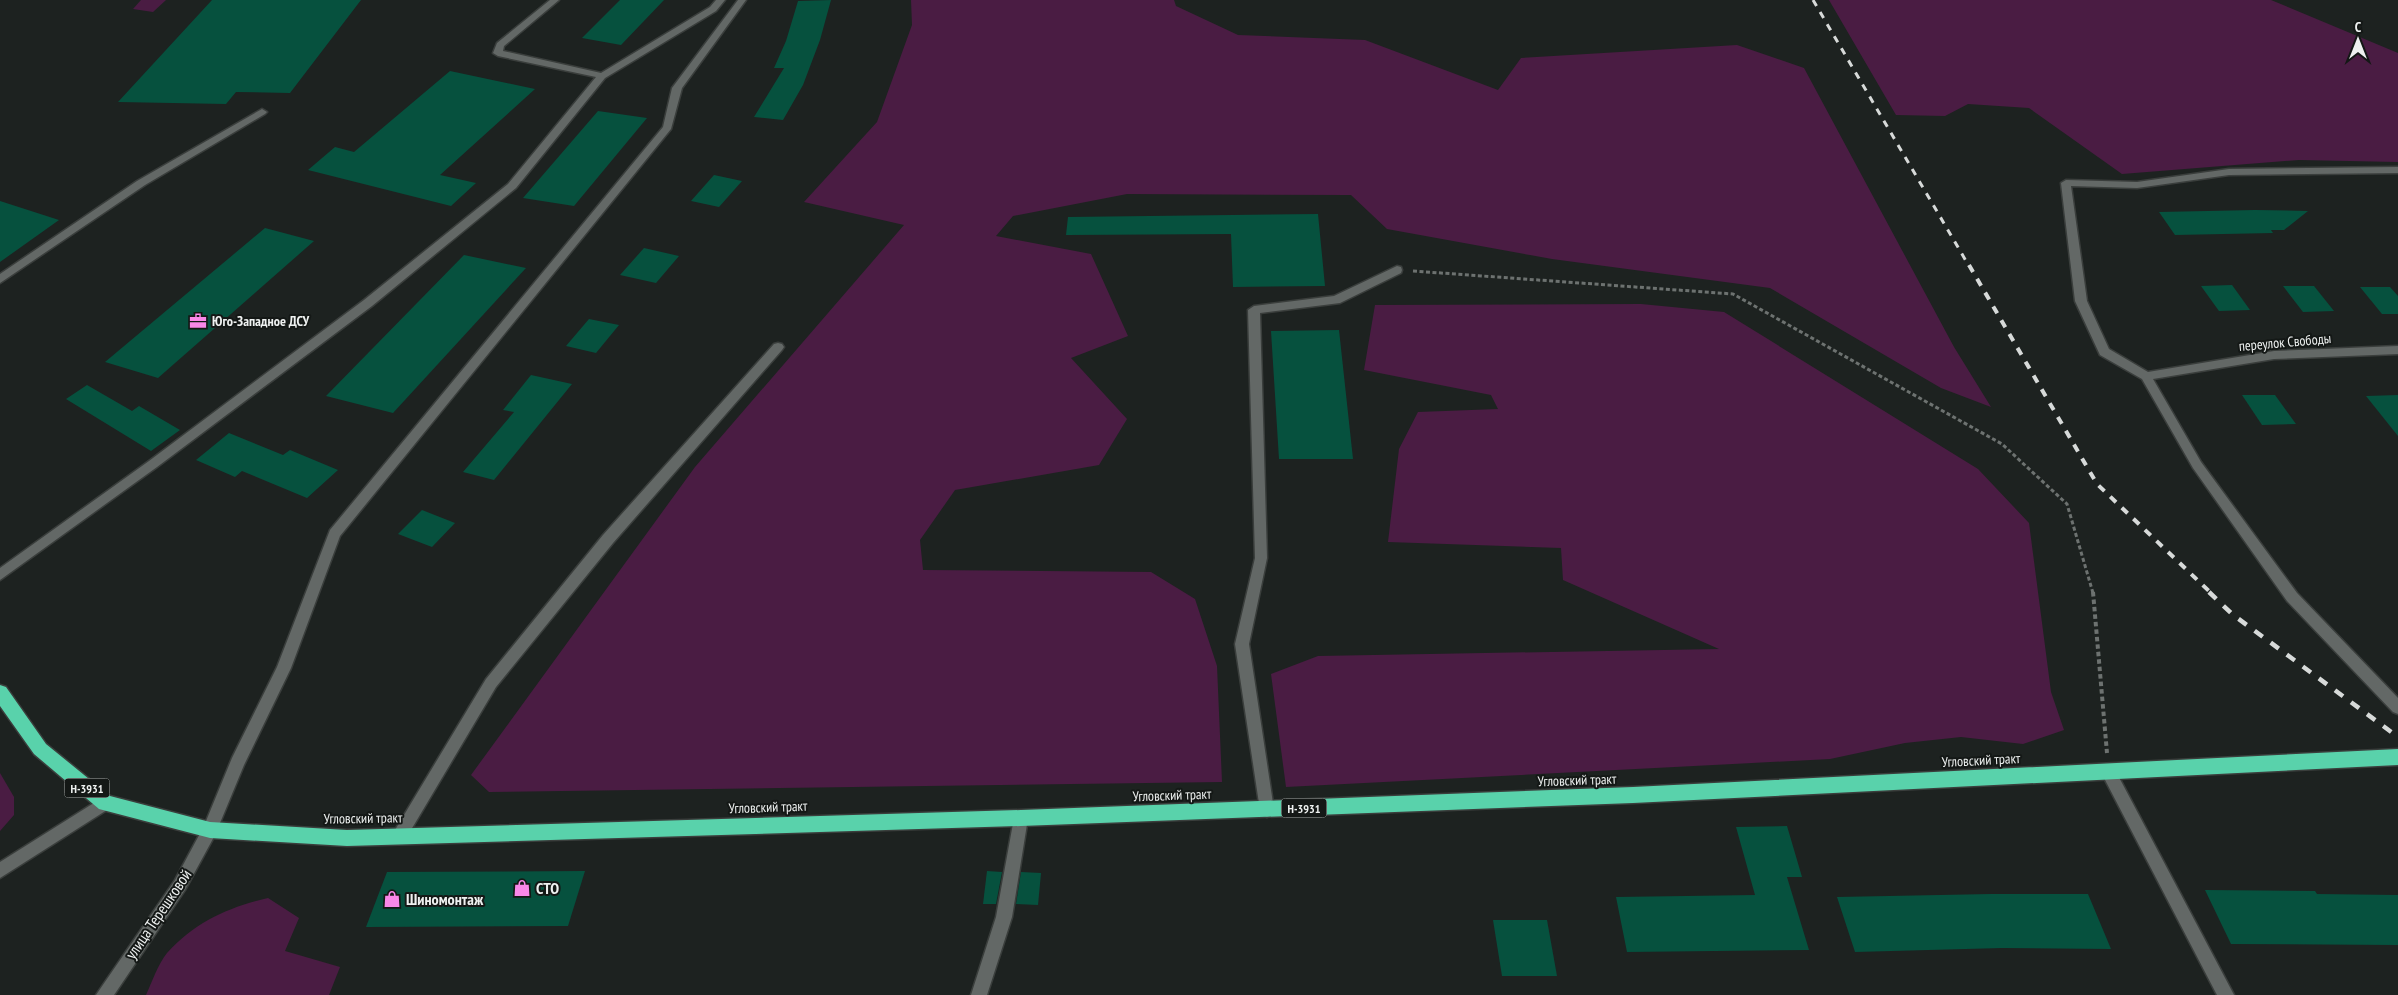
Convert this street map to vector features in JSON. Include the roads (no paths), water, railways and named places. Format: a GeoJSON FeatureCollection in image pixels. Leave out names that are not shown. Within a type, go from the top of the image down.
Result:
{"type":"FeatureCollection","features":[{"type":"Feature","properties":{"kind":"highway","name":"Угловский тракт"},"geometry":{"type":"LineString","coordinates":[[0,692],[40,750],[105,803],[210,830],[347,838],[1267,810],[1633,795],[2398,757]]}},
{"type":"Feature","properties":{"kind":"street"},"geometry":{"type":"LineString","coordinates":[[555,0],[500,45],[498,53],[602,76]]}},
{"type":"Feature","properties":{"kind":"street"},"geometry":{"type":"LineString","coordinates":[[0,575],[368,304],[512,186],[602,76],[713,9],[721,0]]}},
{"type":"Feature","properties":{"kind":"street","name":"улица Терешковой"},"geometry":{"type":"LineString","coordinates":[[104,995],[180,885],[210,830],[237,763],[284,668],[335,534],[668,127],[677,88],[742,0]]}},
{"type":"Feature","properties":{"kind":"street"},"geometry":{"type":"LineString","coordinates":[[0,279],[141,182],[262,112]]}},
{"type":"Feature","properties":{"kind":"street"},"geometry":{"type":"LineString","coordinates":[[2398,170],[2229,172],[2138,185],[2066,183],[2081,301],[2104,352],[2146,376],[2197,465],[2292,597],[2398,708]]}},
{"type":"Feature","properties":{"kind":"street"},"geometry":{"type":"LineString","coordinates":[[1267,810],[1242,644],[1261,558],[1254,310],[1336,300],[1397,270]]}},
{"type":"Feature","properties":{"kind":"street"},"geometry":{"type":"LineString","coordinates":[[400,835],[491,683],[608,540],[778,347]]}},
{"type":"Feature","properties":{"kind":"street","name":"переулок Свободы"},"geometry":{"type":"LineString","coordinates":[[2146,376],[2274,355],[2398,350]]}},
{"type":"Feature","properties":{"kind":"street"},"geometry":{"type":"LineString","coordinates":[[2108,771],[2226,995]]}},
{"type":"Feature","properties":{"kind":"street"},"geometry":{"type":"LineString","coordinates":[[0,871],[105,803]]}},
{"type":"Feature","properties":{"kind":"street"},"geometry":{"type":"LineString","coordinates":[[979,995],[1004,917],[1021,818]]}},
{"type":"Feature","properties":{"kind":"railway"},"geometry":{"type":"LineString","coordinates":[[1813,0],[1969,266]]}},
{"type":"Feature","properties":{"kind":"railway"},"geometry":{"type":"LineString","coordinates":[[1969,265],[2097,484],[2211,593]]}},
{"type":"Feature","properties":{"kind":"railway"},"geometry":{"type":"LineString","coordinates":[[2209,592],[2232,614],[2398,737]]}},
{"type":"Feature","properties":{"kind":"place","name":"Юго-Западное ДСУ"},"geometry":{"type":"Point","coordinates":[198,321]}},
{"type":"Feature","properties":{"kind":"place","name":"СТО"},"geometry":{"type":"Point","coordinates":[522,888]}},
{"type":"Feature","properties":{"kind":"place","name":"Шиномонтаж"},"geometry":{"type":"Point","coordinates":[392,899]}}]}
